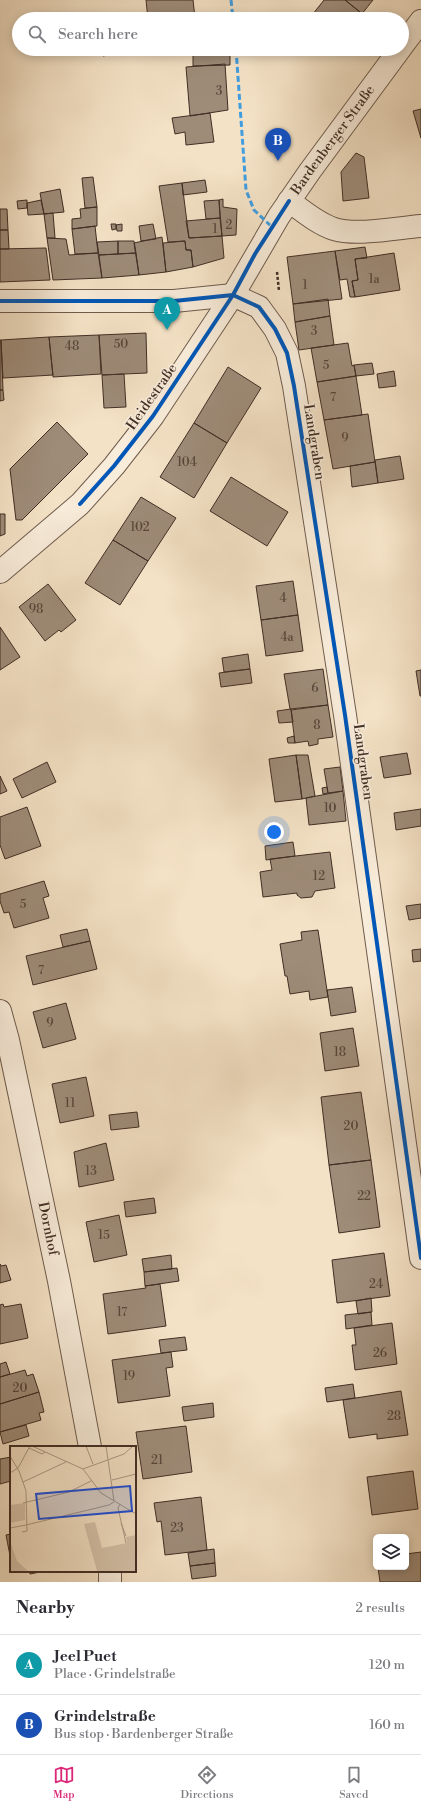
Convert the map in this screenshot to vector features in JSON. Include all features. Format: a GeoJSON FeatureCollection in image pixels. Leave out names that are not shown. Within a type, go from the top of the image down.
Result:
{"type":"FeatureCollection","features":[{"type":"Feature","properties":{"kind":"street"},"geometry":{"type":"LineString","coordinates":[[409,36],[421,20]]}},
{"type":"Feature","properties":{"kind":"street","name":"Bardenberger Straße"},"geometry":{"type":"LineString","coordinates":[[233,295],[255,254],[290,201],[395,56]]}},
{"type":"Feature","properties":{"kind":"street"},"geometry":{"type":"LineString","coordinates":[[290,201],[318,221],[334,229],[355,232],[421,226]]}},
{"type":"Feature","properties":{"kind":"street"},"geometry":{"type":"LineString","coordinates":[[0,301],[174,301],[233,295]]}},
{"type":"Feature","properties":{"kind":"street","name":"Heidestraße"},"geometry":{"type":"LineString","coordinates":[[0,572],[80,504],[114,466],[153,416],[233,295]]}},
{"type":"Feature","properties":{"kind":"street","name":"Landgraben"},"geometry":{"type":"LineString","coordinates":[[233,295],[259,308],[275,329],[287,353],[294,386],[345,715],[421,1258]]}},
{"type":"Feature","properties":{"kind":"street","name":"Dornhof"},"geometry":{"type":"LineString","coordinates":[[0,1011],[8,1040],[59,1281],[90,1446]]}},
{"type":"Feature","properties":{"kind":"building"},"geometry":{"type":"Polygon","coordinates":[[[146,0],[193,0],[194,12],[147,12],[146,0]]]}},
{"type":"Feature","properties":{"kind":"building"},"geometry":{"type":"Polygon","coordinates":[[[324,0],[345,0],[360,12],[315,12],[324,0]]]}},
{"type":"Feature","properties":{"kind":"building"},"geometry":{"type":"Polygon","coordinates":[[[345,0],[373,0],[363,12],[360,12],[345,0]]]}},
{"type":"Feature","properties":{"kind":"building"},"geometry":{"type":"Polygon","coordinates":[[[193,56],[230,56],[230,65],[193,66],[193,56]]]}},
{"type":"Feature","properties":{"kind":"building"},"geometry":{"type":"Polygon","coordinates":[[[225,64],[228,110],[190,116],[186,67],[225,64]]]}},
{"type":"Feature","properties":{"kind":"building"},"geometry":{"type":"Polygon","coordinates":[[[421,109],[421,138],[413,111],[421,109]]]}},
{"type":"Feature","properties":{"kind":"building"},"geometry":{"type":"Polygon","coordinates":[[[210,113],[214,142],[186,145],[185,132],[175,134],[172,118],[210,113]]]}},
{"type":"Feature","properties":{"kind":"building"},"geometry":{"type":"Polygon","coordinates":[[[356,153],[364,157],[369,198],[343,201],[341,172],[356,153]]]}},
{"type":"Feature","properties":{"kind":"building"},"geometry":{"type":"Polygon","coordinates":[[[93,177],[97,207],[85,208],[82,178],[93,177]]]}},
{"type":"Feature","properties":{"kind":"building"},"geometry":{"type":"Polygon","coordinates":[[[205,180],[207,192],[183,195],[182,183],[205,180]]]}},
{"type":"Feature","properties":{"kind":"building"},"geometry":{"type":"Polygon","coordinates":[[[182,183],[189,238],[222,236],[224,258],[193,267],[191,250],[186,250],[185,241],[168,242],[159,186],[182,183]]]}},
{"type":"Feature","properties":{"kind":"building"},"geometry":{"type":"Polygon","coordinates":[[[60,189],[64,212],[44,214],[40,193],[60,189]]]}},
{"type":"Feature","properties":{"kind":"building"},"geometry":{"type":"Polygon","coordinates":[[[223,199],[223,207],[237,209],[236,235],[222,236],[219,200],[223,199]]]}},
{"type":"Feature","properties":{"kind":"building"},"geometry":{"type":"Polygon","coordinates":[[[27,200],[27,208],[18,209],[17,201],[27,200]]]}},
{"type":"Feature","properties":{"kind":"building"},"geometry":{"type":"Polygon","coordinates":[[[41,200],[44,214],[28,215],[27,203],[41,200]]]}},
{"type":"Feature","properties":{"kind":"building"},"geometry":{"type":"Polygon","coordinates":[[[219,200],[220,218],[206,219],[204,201],[219,200]]]}},
{"type":"Feature","properties":{"kind":"building"},"geometry":{"type":"Polygon","coordinates":[[[97,207],[97,226],[72,229],[72,219],[81,218],[80,209],[97,207]]]}},
{"type":"Feature","properties":{"kind":"building"},"geometry":{"type":"Polygon","coordinates":[[[0,209],[7,209],[8,230],[0,230],[0,209]]]}},
{"type":"Feature","properties":{"kind":"building"},"geometry":{"type":"Polygon","coordinates":[[[53,213],[55,238],[47,238],[44,214],[53,213]]]}},
{"type":"Feature","properties":{"kind":"building"},"geometry":{"type":"Polygon","coordinates":[[[220,218],[222,236],[189,238],[186,221],[220,218]]]}},
{"type":"Feature","properties":{"kind":"building"},"geometry":{"type":"Polygon","coordinates":[[[111,224],[116,224],[116,229],[112,230],[111,224]]]}},
{"type":"Feature","properties":{"kind":"building"},"geometry":{"type":"Polygon","coordinates":[[[122,224],[122,231],[117,231],[116,225],[122,224]]]}},
{"type":"Feature","properties":{"kind":"building"},"geometry":{"type":"Polygon","coordinates":[[[153,224],[156,239],[141,241],[139,226],[153,224]]]}},
{"type":"Feature","properties":{"kind":"building"},"geometry":{"type":"Polygon","coordinates":[[[95,226],[98,253],[75,254],[72,229],[95,226]]]}},
{"type":"Feature","properties":{"kind":"building"},"geometry":{"type":"Polygon","coordinates":[[[0,230],[8,230],[9,249],[0,249],[0,230]]]}},
{"type":"Feature","properties":{"kind":"building"},"geometry":{"type":"Polygon","coordinates":[[[162,237],[166,272],[139,275],[134,243],[162,237]]]}},
{"type":"Feature","properties":{"kind":"building"},"geometry":{"type":"Polygon","coordinates":[[[47,238],[66,239],[69,255],[98,253],[102,278],[53,280],[47,238]]]}},
{"type":"Feature","properties":{"kind":"building"},"geometry":{"type":"Polygon","coordinates":[[[118,241],[134,241],[136,253],[118,254],[118,241]]]}},
{"type":"Feature","properties":{"kind":"building"},"geometry":{"type":"Polygon","coordinates":[[[118,241],[118,254],[99,255],[97,242],[118,241]]]}},
{"type":"Feature","properties":{"kind":"building"},"geometry":{"type":"Polygon","coordinates":[[[185,241],[186,250],[191,250],[193,267],[166,272],[163,243],[185,241]]]}},
{"type":"Feature","properties":{"kind":"building"},"geometry":{"type":"Polygon","coordinates":[[[365,247],[367,258],[355,259],[358,280],[352,281],[355,297],[350,297],[347,279],[340,280],[335,251],[365,247]]]}},
{"type":"Feature","properties":{"kind":"building"},"geometry":{"type":"Polygon","coordinates":[[[46,248],[50,280],[0,282],[0,249],[46,248]]]}},
{"type":"Feature","properties":{"kind":"building"},"geometry":{"type":"Polygon","coordinates":[[[335,251],[342,299],[293,304],[287,257],[335,251]]]}},
{"type":"Feature","properties":{"kind":"building"},"geometry":{"type":"Polygon","coordinates":[[[136,253],[139,275],[102,278],[99,255],[136,253]]]}},
{"type":"Feature","properties":{"kind":"building"},"geometry":{"type":"Polygon","coordinates":[[[394,253],[400,290],[355,297],[352,281],[358,280],[355,259],[394,253]]]}},
{"type":"Feature","properties":{"kind":"building"},"geometry":{"type":"Polygon","coordinates":[[[328,299],[330,316],[295,322],[293,304],[328,299]]]}},
{"type":"Feature","properties":{"kind":"building"},"geometry":{"type":"Polygon","coordinates":[[[330,316],[334,345],[299,350],[295,322],[330,316]]]}},
{"type":"Feature","properties":{"kind":"building"},"geometry":{"type":"Polygon","coordinates":[[[146,333],[147,373],[102,375],[99,335],[146,333]]]}},
{"type":"Feature","properties":{"kind":"building"},"geometry":{"type":"Polygon","coordinates":[[[99,335],[101,374],[53,377],[49,337],[99,335]]]}},
{"type":"Feature","properties":{"kind":"building"},"geometry":{"type":"Polygon","coordinates":[[[49,337],[53,375],[3,378],[1,340],[49,337]]]}},
{"type":"Feature","properties":{"kind":"building"},"geometry":{"type":"Polygon","coordinates":[[[1,340],[3,390],[0,390],[1,340]]]}},
{"type":"Feature","properties":{"kind":"building"},"geometry":{"type":"Polygon","coordinates":[[[348,343],[352,366],[354,365],[356,376],[317,382],[311,348],[348,343]]]}},
{"type":"Feature","properties":{"kind":"building"},"geometry":{"type":"Polygon","coordinates":[[[372,363],[374,374],[356,376],[354,365],[372,363]]]}},
{"type":"Feature","properties":{"kind":"building"},"geometry":{"type":"Polygon","coordinates":[[[228,367],[261,388],[227,443],[194,423],[228,367]]]}},
{"type":"Feature","properties":{"kind":"building"},"geometry":{"type":"Polygon","coordinates":[[[394,371],[396,386],[379,388],[377,374],[394,371]]]}},
{"type":"Feature","properties":{"kind":"building"},"geometry":{"type":"Polygon","coordinates":[[[124,374],[126,407],[104,408],[102,375],[124,374]]]}},
{"type":"Feature","properties":{"kind":"building"},"geometry":{"type":"Polygon","coordinates":[[[356,376],[362,415],[324,420],[317,382],[356,376]]]}},
{"type":"Feature","properties":{"kind":"building"},"geometry":{"type":"Polygon","coordinates":[[[0,390],[3,390],[4,400],[0,401],[0,390]]]}},
{"type":"Feature","properties":{"kind":"building"},"geometry":{"type":"Polygon","coordinates":[[[368,414],[375,462],[333,469],[324,420],[368,414]]]}},
{"type":"Feature","properties":{"kind":"building"},"geometry":{"type":"Polygon","coordinates":[[[57,422],[88,454],[22,520],[16,520],[10,469],[57,422]]]}},
{"type":"Feature","properties":{"kind":"building"},"geometry":{"type":"Polygon","coordinates":[[[194,423],[227,443],[194,498],[160,477],[194,423]]]}},
{"type":"Feature","properties":{"kind":"building"},"geometry":{"type":"Polygon","coordinates":[[[400,456],[404,479],[378,483],[375,460],[400,456]]]}},
{"type":"Feature","properties":{"kind":"building"},"geometry":{"type":"Polygon","coordinates":[[[375,462],[378,483],[352,487],[350,466],[375,462]]]}},
{"type":"Feature","properties":{"kind":"building"},"geometry":{"type":"Polygon","coordinates":[[[231,477],[288,512],[267,546],[210,511],[231,477]]]}},
{"type":"Feature","properties":{"kind":"building"},"geometry":{"type":"Polygon","coordinates":[[[141,497],[176,518],[148,561],[113,540],[141,497]]]}},
{"type":"Feature","properties":{"kind":"building"},"geometry":{"type":"Polygon","coordinates":[[[0,514],[5,514],[5,534],[0,536],[0,514]]]}},
{"type":"Feature","properties":{"kind":"building"},"geometry":{"type":"Polygon","coordinates":[[[113,540],[148,561],[120,605],[85,583],[113,540]]]}},
{"type":"Feature","properties":{"kind":"building"},"geometry":{"type":"Polygon","coordinates":[[[293,581],[298,615],[261,620],[256,586],[293,581]]]}},
{"type":"Feature","properties":{"kind":"building"},"geometry":{"type":"Polygon","coordinates":[[[48,584],[76,620],[61,632],[59,630],[45,641],[19,607],[48,584]]]}},
{"type":"Feature","properties":{"kind":"building"},"geometry":{"type":"Polygon","coordinates":[[[298,615],[303,651],[266,656],[261,620],[298,615]]]}},
{"type":"Feature","properties":{"kind":"building"},"geometry":{"type":"Polygon","coordinates":[[[0,627],[20,657],[0,670],[0,627]]]}},
{"type":"Feature","properties":{"kind":"building"},"geometry":{"type":"Polygon","coordinates":[[[248,654],[250,669],[224,672],[222,658],[248,654]]]}},
{"type":"Feature","properties":{"kind":"building"},"geometry":{"type":"Polygon","coordinates":[[[250,669],[252,683],[221,687],[219,673],[250,669]]]}},
{"type":"Feature","properties":{"kind":"building"},"geometry":{"type":"Polygon","coordinates":[[[323,669],[328,705],[290,709],[284,674],[323,669]]]}},
{"type":"Feature","properties":{"kind":"building"},"geometry":{"type":"Polygon","coordinates":[[[421,670],[421,696],[420,696],[416,671],[421,670]]]}},
{"type":"Feature","properties":{"kind":"building"},"geometry":{"type":"Polygon","coordinates":[[[328,705],[333,737],[318,739],[318,744],[309,746],[308,741],[295,743],[291,710],[328,705]]]}},
{"type":"Feature","properties":{"kind":"building"},"geometry":{"type":"Polygon","coordinates":[[[291,709],[293,722],[279,723],[277,711],[291,709]]]}},
{"type":"Feature","properties":{"kind":"building"},"geometry":{"type":"Polygon","coordinates":[[[294,736],[295,743],[288,743],[287,738],[294,736]]]}},
{"type":"Feature","properties":{"kind":"building"},"geometry":{"type":"Polygon","coordinates":[[[407,753],[411,774],[384,778],[380,757],[407,753]]]}},
{"type":"Feature","properties":{"kind":"building"},"geometry":{"type":"Polygon","coordinates":[[[296,755],[302,799],[275,802],[269,759],[296,755]]]}},
{"type":"Feature","properties":{"kind":"building"},"geometry":{"type":"Polygon","coordinates":[[[296,755],[308,755],[315,796],[302,799],[296,755]]]}},
{"type":"Feature","properties":{"kind":"building"},"geometry":{"type":"Polygon","coordinates":[[[47,762],[56,782],[22,798],[13,779],[47,762]]]}},
{"type":"Feature","properties":{"kind":"building"},"geometry":{"type":"Polygon","coordinates":[[[340,767],[343,791],[328,793],[324,769],[340,767]]]}},
{"type":"Feature","properties":{"kind":"building"},"geometry":{"type":"Polygon","coordinates":[[[0,776],[7,791],[0,794],[0,776]]]}},
{"type":"Feature","properties":{"kind":"building"},"geometry":{"type":"Polygon","coordinates":[[[327,787],[328,793],[323,794],[322,788],[327,787]]]}},
{"type":"Feature","properties":{"kind":"building"},"geometry":{"type":"Polygon","coordinates":[[[343,791],[346,821],[309,825],[306,798],[343,791]]]}},
{"type":"Feature","properties":{"kind":"building"},"geometry":{"type":"Polygon","coordinates":[[[27,807],[41,846],[5,859],[0,845],[0,817],[27,807]]]}},
{"type":"Feature","properties":{"kind":"building"},"geometry":{"type":"Polygon","coordinates":[[[421,809],[421,826],[396,830],[394,813],[421,809]]]}},
{"type":"Feature","properties":{"kind":"building"},"geometry":{"type":"Polygon","coordinates":[[[293,842],[295,856],[266,860],[265,846],[293,842]]]}},
{"type":"Feature","properties":{"kind":"building"},"geometry":{"type":"Polygon","coordinates":[[[330,852],[335,888],[315,891],[312,897],[301,898],[297,895],[297,893],[263,897],[260,872],[272,870],[270,859],[330,852]]]}},
{"type":"Feature","properties":{"kind":"building"},"geometry":{"type":"Polygon","coordinates":[[[44,881],[49,896],[43,898],[49,918],[14,928],[9,912],[4,913],[0,901],[0,894],[44,881]]]}},
{"type":"Feature","properties":{"kind":"building"},"geometry":{"type":"Polygon","coordinates":[[[421,904],[421,918],[409,920],[406,906],[421,904]]]}},
{"type":"Feature","properties":{"kind":"building"},"geometry":{"type":"Polygon","coordinates":[[[87,929],[90,941],[63,947],[60,935],[87,929]]]}},
{"type":"Feature","properties":{"kind":"building"},"geometry":{"type":"Polygon","coordinates":[[[318,930],[328,997],[310,1000],[309,991],[290,994],[287,976],[285,976],[280,944],[302,940],[301,932],[318,930]]]}},
{"type":"Feature","properties":{"kind":"building"},"geometry":{"type":"Polygon","coordinates":[[[90,941],[97,969],[33,985],[26,956],[90,941]]]}},
{"type":"Feature","properties":{"kind":"building"},"geometry":{"type":"Polygon","coordinates":[[[421,949],[421,961],[413,962],[412,950],[421,949]]]}},
{"type":"Feature","properties":{"kind":"building"},"geometry":{"type":"Polygon","coordinates":[[[352,987],[356,1012],[331,1016],[327,990],[352,987]]]}},
{"type":"Feature","properties":{"kind":"building"},"geometry":{"type":"Polygon","coordinates":[[[66,1003],[76,1039],[43,1048],[33,1012],[66,1003]]]}},
{"type":"Feature","properties":{"kind":"building"},"geometry":{"type":"Polygon","coordinates":[[[353,1028],[359,1066],[325,1071],[320,1033],[353,1028]]]}},
{"type":"Feature","properties":{"kind":"building"},"geometry":{"type":"Polygon","coordinates":[[[86,1077],[94,1116],[60,1123],[52,1084],[86,1077]]]}},
{"type":"Feature","properties":{"kind":"building"},"geometry":{"type":"Polygon","coordinates":[[[361,1092],[371,1160],[329,1165],[321,1097],[361,1092]]]}},
{"type":"Feature","properties":{"kind":"building"},"geometry":{"type":"Polygon","coordinates":[[[137,1112],[139,1127],[111,1130],[109,1115],[137,1112]]]}},
{"type":"Feature","properties":{"kind":"building"},"geometry":{"type":"Polygon","coordinates":[[[106,1143],[114,1180],[79,1187],[74,1152],[106,1143]]]}},
{"type":"Feature","properties":{"kind":"building"},"geometry":{"type":"Polygon","coordinates":[[[371,1160],[380,1227],[339,1233],[329,1165],[371,1160]]]}},
{"type":"Feature","properties":{"kind":"building"},"geometry":{"type":"Polygon","coordinates":[[[154,1198],[156,1213],[126,1217],[124,1202],[154,1198]]]}},
{"type":"Feature","properties":{"kind":"building"},"geometry":{"type":"Polygon","coordinates":[[[119,1215],[127,1255],[94,1262],[86,1222],[119,1215]]]}},
{"type":"Feature","properties":{"kind":"building"},"geometry":{"type":"Polygon","coordinates":[[[384,1253],[390,1296],[337,1303],[332,1260],[384,1253]]]}},
{"type":"Feature","properties":{"kind":"building"},"geometry":{"type":"Polygon","coordinates":[[[171,1255],[172,1269],[144,1272],[142,1259],[171,1255]]]}},
{"type":"Feature","properties":{"kind":"building"},"geometry":{"type":"Polygon","coordinates":[[[0,1264],[1,1266],[6,1265],[11,1280],[0,1283],[0,1264]]]}},
{"type":"Feature","properties":{"kind":"building"},"geometry":{"type":"Polygon","coordinates":[[[177,1268],[179,1281],[145,1286],[144,1272],[177,1268]]]}},
{"type":"Feature","properties":{"kind":"building"},"geometry":{"type":"Polygon","coordinates":[[[160,1284],[166,1326],[108,1334],[103,1294],[146,1288],[145,1286],[160,1284]]]}},
{"type":"Feature","properties":{"kind":"building"},"geometry":{"type":"Polygon","coordinates":[[[371,1298],[372,1312],[358,1314],[356,1301],[371,1298]]]}},
{"type":"Feature","properties":{"kind":"building"},"geometry":{"type":"Polygon","coordinates":[[[3,1304],[4,1307],[21,1304],[28,1338],[0,1344],[0,1305],[3,1304]]]}},
{"type":"Feature","properties":{"kind":"building"},"geometry":{"type":"Polygon","coordinates":[[[371,1312],[372,1325],[346,1329],[345,1315],[371,1312]]]}},
{"type":"Feature","properties":{"kind":"building"},"geometry":{"type":"Polygon","coordinates":[[[392,1323],[397,1364],[355,1370],[352,1345],[356,1345],[354,1328],[392,1323]]]}},
{"type":"Feature","properties":{"kind":"building"},"geometry":{"type":"Polygon","coordinates":[[[185,1337],[187,1350],[161,1353],[159,1340],[185,1337]]]}},
{"type":"Feature","properties":{"kind":"building"},"geometry":{"type":"Polygon","coordinates":[[[171,1352],[173,1367],[166,1368],[170,1396],[118,1403],[112,1360],[171,1352]]]}},
{"type":"Feature","properties":{"kind":"building"},"geometry":{"type":"Polygon","coordinates":[[[6,1362],[10,1374],[0,1377],[0,1364],[6,1362]]]}},
{"type":"Feature","properties":{"kind":"building"},"geometry":{"type":"Polygon","coordinates":[[[25,1370],[27,1376],[33,1374],[39,1392],[0,1404],[0,1377],[25,1370]]]}},
{"type":"Feature","properties":{"kind":"building"},"geometry":{"type":"Polygon","coordinates":[[[353,1384],[355,1398],[327,1402],[325,1388],[353,1384]]]}},
{"type":"Feature","properties":{"kind":"building"},"geometry":{"type":"Polygon","coordinates":[[[401,1391],[408,1435],[377,1439],[377,1434],[349,1438],[343,1400],[401,1391]]]}},
{"type":"Feature","properties":{"kind":"building"},"geometry":{"type":"Polygon","coordinates":[[[39,1392],[44,1412],[39,1413],[41,1420],[0,1432],[0,1404],[39,1392]]]}},
{"type":"Feature","properties":{"kind":"building"},"geometry":{"type":"Polygon","coordinates":[[[213,1403],[214,1417],[184,1421],[182,1407],[213,1403]]]}},
{"type":"Feature","properties":{"kind":"building"},"geometry":{"type":"Polygon","coordinates":[[[26,1425],[29,1436],[3,1444],[0,1432],[26,1425]]]}},
{"type":"Feature","properties":{"kind":"building"},"geometry":{"type":"Polygon","coordinates":[[[186,1426],[192,1472],[143,1479],[136,1432],[186,1426]]]}},
{"type":"Feature","properties":{"kind":"building"},"geometry":{"type":"Polygon","coordinates":[[[10,1457],[10,1481],[0,1484],[0,1459],[10,1457]]]}},
{"type":"Feature","properties":{"kind":"building"},"geometry":{"type":"Polygon","coordinates":[[[413,1471],[418,1509],[372,1515],[367,1477],[413,1471]]]}},
{"type":"Feature","properties":{"kind":"building"},"geometry":{"type":"Polygon","coordinates":[[[201,1497],[207,1550],[165,1555],[161,1521],[157,1522],[154,1503],[201,1497]]]}},
{"type":"Feature","properties":{"kind":"building"},"geometry":{"type":"Polygon","coordinates":[[[10,1534],[10,1556],[6,1535],[10,1534]]]}},
{"type":"Feature","properties":{"kind":"building"},"geometry":{"type":"Polygon","coordinates":[[[214,1549],[215,1563],[190,1566],[188,1553],[214,1549]]]}},
{"type":"Feature","properties":{"kind":"building"},"geometry":{"type":"Polygon","coordinates":[[[421,1552],[421,1582],[380,1582],[378,1570],[409,1570],[409,1554],[421,1552]]]}},
{"type":"Feature","properties":{"kind":"building"},"geometry":{"type":"Polygon","coordinates":[[[215,1563],[216,1576],[192,1579],[190,1566],[215,1563]]]}},
{"type":"Feature","properties":{"kind":"building"},"geometry":{"type":"Polygon","coordinates":[[[29,1572],[40,1572],[30,1574],[29,1572]]]}},
{"type":"Feature","properties":{"kind":"marked path"},"geometry":{"type":"LineString","coordinates":[[231,0],[232,12]]}},
{"type":"Feature","properties":{"kind":"marked path"},"geometry":{"type":"LineString","coordinates":[[236,56],[246,190],[254,210],[272,227]]}},
{"type":"Feature","properties":{"kind":"cycle path"},"geometry":{"type":"LineString","coordinates":[[80,504],[114,466],[153,416],[233,295],[255,254],[289,201]]}},
{"type":"Feature","properties":{"kind":"cycle path"},"geometry":{"type":"LineString","coordinates":[[233,295],[259,307],[275,329],[287,353],[294,386],[345,715],[421,1258]]}},
{"type":"Feature","properties":{"kind":"cycle path"},"geometry":{"type":"LineString","coordinates":[[0,301],[174,301],[233,295]]}},
{"type":"Feature","properties":{"kind":"place","name":"Grindelstraße"},"geometry":{"type":"Point","coordinates":[278,161]}},
{"type":"Feature","properties":{"kind":"place","name":"Jeel Puet"},"geometry":{"type":"Point","coordinates":[167,330]}}]}
